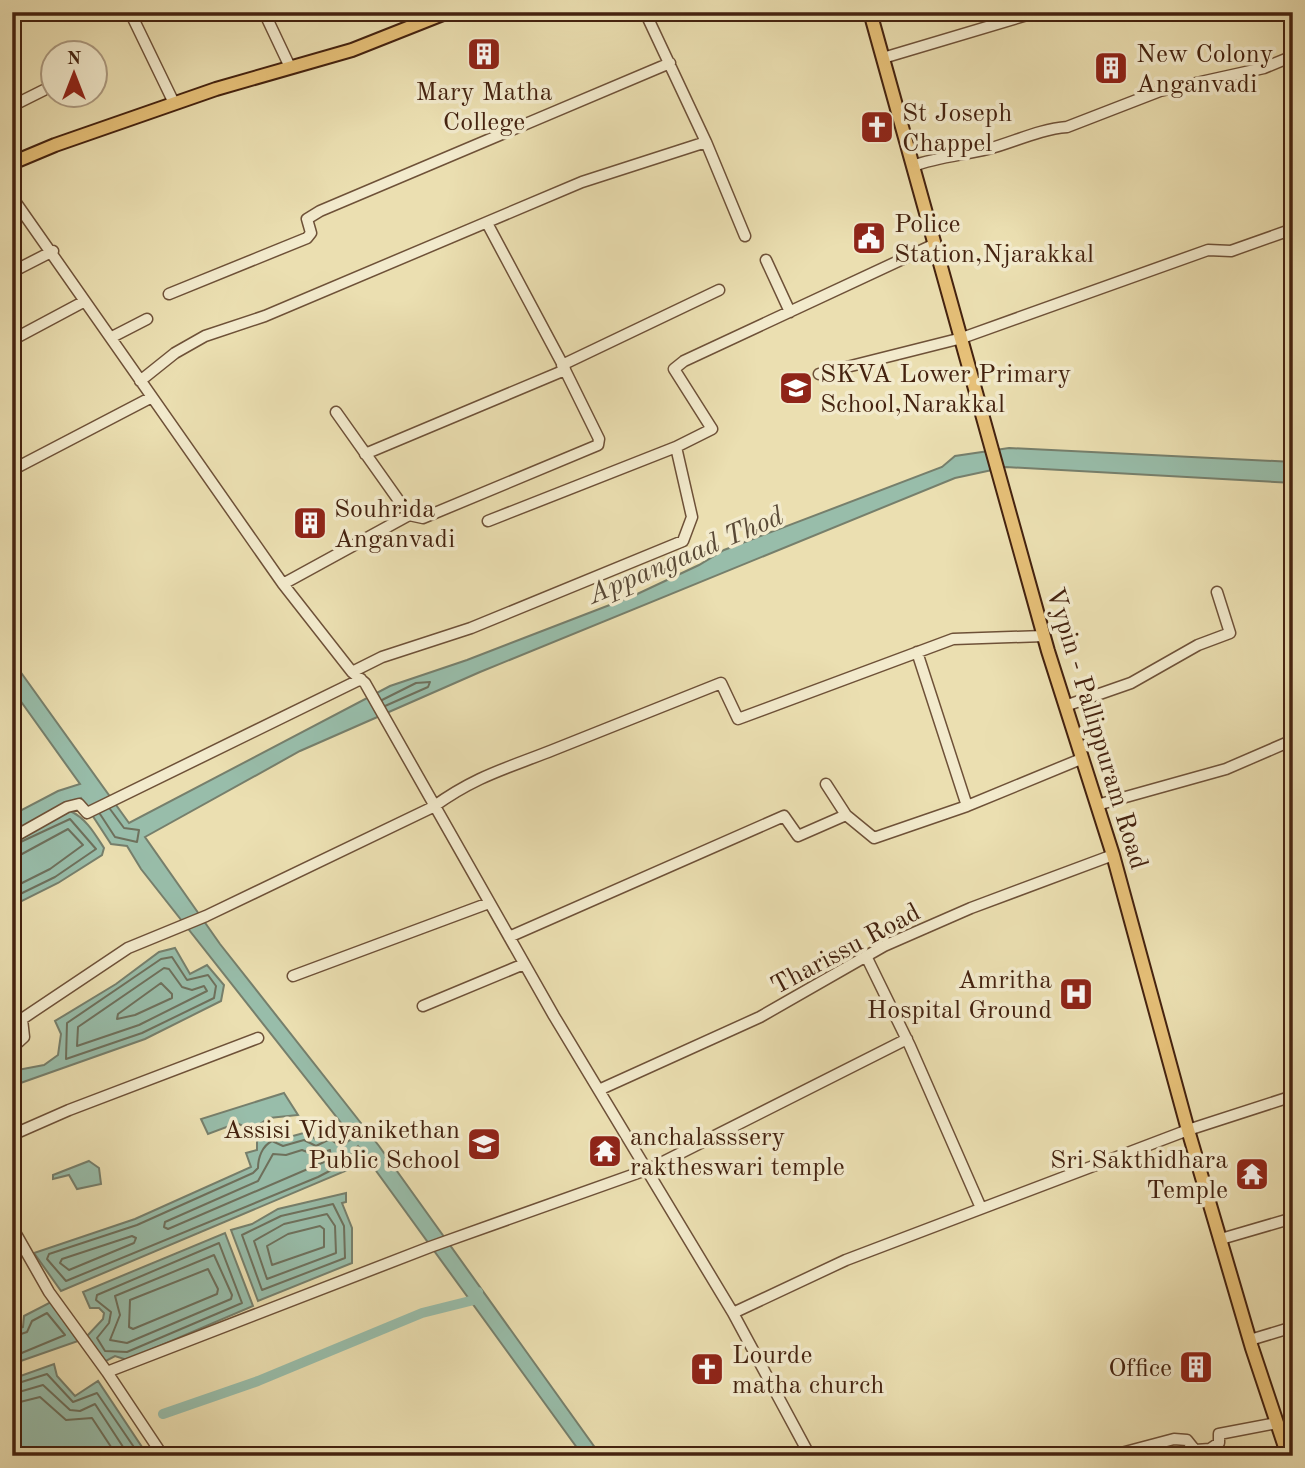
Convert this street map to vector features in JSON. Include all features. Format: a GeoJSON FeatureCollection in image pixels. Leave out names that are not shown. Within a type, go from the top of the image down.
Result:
{"type":"FeatureCollection","features":[{"type":"Feature","properties":{"kind":"main road"},"geometry":{"type":"LineString","coordinates":[[12,163],[174,103],[352,50],[448,12]]}},
{"type":"Feature","properties":{"kind":"main road","name":"Vypin - Pallippuram Road"},"geometry":{"type":"LineString","coordinates":[[870,12],[1044,636],[1113,855],[1188,1130],[1250,1340],[1288,1456]]}},
{"type":"Feature","properties":{"kind":"street"},"geometry":{"type":"LineString","coordinates":[[130,12],[174,103]]}},
{"type":"Feature","properties":{"kind":"street"},"geometry":{"type":"LineString","coordinates":[[264,12],[290,67]]}},
{"type":"Feature","properties":{"kind":"street"},"geometry":{"type":"LineString","coordinates":[[645,12],[745,236]]}},
{"type":"Feature","properties":{"kind":"street"},"geometry":{"type":"LineString","coordinates":[[883,58],[1037,12]]}},
{"type":"Feature","properties":{"kind":"street"},"geometry":{"type":"LineString","coordinates":[[913,166],[932,159],[988,149],[1051,128],[1067,127],[1160,91],[1264,68],[1293,56]]}},
{"type":"Feature","properties":{"kind":"street"},"geometry":{"type":"LineString","coordinates":[[169,294],[307,238],[311,233],[307,219],[320,211],[670,63]]}},
{"type":"Feature","properties":{"kind":"street"},"geometry":{"type":"LineString","coordinates":[[12,106],[38,93]]}},
{"type":"Feature","properties":{"kind":"street"},"geometry":{"type":"LineString","coordinates":[[140,380],[175,353],[205,336],[265,316],[582,182],[705,142]]}},
{"type":"Feature","properties":{"kind":"street"},"geometry":{"type":"LineString","coordinates":[[12,197],[113,337],[140,380],[283,584],[352,673],[363,681],[524,964],[649,1168],[733,1313],[809,1454],[796,1456]]}},
{"type":"Feature","properties":{"kind":"street"},"geometry":{"type":"LineString","coordinates":[[283,584],[408,515],[423,518],[598,445],[599,439],[564,367],[487,223]]}},
{"type":"Feature","properties":{"kind":"street"},"geometry":{"type":"LineString","coordinates":[[819,374],[962,338],[1208,250],[1231,251],[1293,229]]}},
{"type":"Feature","properties":{"kind":"street"},"geometry":{"type":"LineString","coordinates":[[488,521],[676,447],[712,429],[674,369],[684,361],[935,244]]}},
{"type":"Feature","properties":{"kind":"street"},"geometry":{"type":"LineString","coordinates":[[12,272],[52,251]]}},
{"type":"Feature","properties":{"kind":"street"},"geometry":{"type":"LineString","coordinates":[[766,260],[789,312]]}},
{"type":"Feature","properties":{"kind":"street"},"geometry":{"type":"LineString","coordinates":[[365,454],[564,367],[719,290]]}},
{"type":"Feature","properties":{"kind":"street"},"geometry":{"type":"LineString","coordinates":[[12,340],[85,301]]}},
{"type":"Feature","properties":{"kind":"street"},"geometry":{"type":"LineString","coordinates":[[113,337],[147,319]]}},
{"type":"Feature","properties":{"kind":"street"},"geometry":{"type":"LineString","coordinates":[[12,470],[152,397]]}},
{"type":"Feature","properties":{"kind":"street"},"geometry":{"type":"LineString","coordinates":[[336,412],[408,515]]}},
{"type":"Feature","properties":{"kind":"street"},"geometry":{"type":"LineString","coordinates":[[352,673],[382,657],[471,628],[683,541],[692,517],[676,447]]}},
{"type":"Feature","properties":{"kind":"street"},"geometry":{"type":"LineString","coordinates":[[1065,706],[1131,683],[1198,645],[1230,633],[1217,592]]}},
{"type":"Feature","properties":{"kind":"street"},"geometry":{"type":"LineString","coordinates":[[12,1048],[24,1037],[22,1019],[128,948],[206,916],[433,807],[463,785],[494,770],[529,760],[721,683],[738,719],[953,639],[1044,636]]}},
{"type":"Feature","properties":{"kind":"street"},"geometry":{"type":"LineString","coordinates":[[917,652],[967,806]]}},
{"type":"Feature","properties":{"kind":"street"},"geometry":{"type":"LineString","coordinates":[[12,838],[67,807],[79,804],[87,813],[363,681]]}},
{"type":"Feature","properties":{"kind":"street"},"geometry":{"type":"LineString","coordinates":[[1097,805],[1226,769],[1293,740]]}},
{"type":"Feature","properties":{"kind":"street"},"geometry":{"type":"LineString","coordinates":[[826,784],[846,815],[874,838],[967,806],[1081,759]]}},
{"type":"Feature","properties":{"kind":"street"},"geometry":{"type":"LineString","coordinates":[[509,937],[784,816],[799,836],[846,815]]}},
{"type":"Feature","properties":{"kind":"street","name":"Tharissu Road"},"geometry":{"type":"LineString","coordinates":[[601,1089],[760,1017],[866,956],[971,908],[1113,855]]}},
{"type":"Feature","properties":{"kind":"street"},"geometry":{"type":"LineString","coordinates":[[293,975],[489,903]]}},
{"type":"Feature","properties":{"kind":"street"},"geometry":{"type":"LineString","coordinates":[[866,956],[981,1208]]}},
{"type":"Feature","properties":{"kind":"street"},"geometry":{"type":"LineString","coordinates":[[423,1006],[524,964]]}},
{"type":"Feature","properties":{"kind":"street"},"geometry":{"type":"LineString","coordinates":[[12,1135],[69,1110],[258,1038]]}},
{"type":"Feature","properties":{"kind":"street"},"geometry":{"type":"LineString","coordinates":[[107,1372],[430,1247],[649,1168],[906,1039]]}},
{"type":"Feature","properties":{"kind":"street"},"geometry":{"type":"LineString","coordinates":[[733,1313],[846,1260],[1188,1130],[1293,1096]]}},
{"type":"Feature","properties":{"kind":"street"},"geometry":{"type":"LineString","coordinates":[[1221,1239],[1293,1218]]}},
{"type":"Feature","properties":{"kind":"street"},"geometry":{"type":"LineString","coordinates":[[12,1227],[49,1292],[163,1456]]}},
{"type":"Feature","properties":{"kind":"street"},"geometry":{"type":"LineString","coordinates":[[1250,1340],[1293,1327]]}},
{"type":"Feature","properties":{"kind":"street"},"geometry":{"type":"LineString","coordinates":[[1110,1456],[1174,1439],[1187,1440],[1195,1453],[1219,1443],[1219,1434],[1277,1423]]}},
{"type":"Feature","properties":{"kind":"water"},"geometry":{"type":"Polygon","coordinates":[[[1009,448],[1293,462],[1293,483],[1006,467],[955,478],[480,672],[300,751],[145,837],[220,944],[379,1146],[601,1456],[583,1456],[358,1146],[347,1158],[350,1169],[61,1291],[34,1253],[135,1219],[251,1167],[246,1153],[257,1150],[257,1140],[276,1132],[282,1139],[307,1132],[315,1139],[329,1130],[347,1142],[353,1138],[141,869],[127,846],[111,844],[81,798],[12,835],[12,815],[58,791],[80,784],[12,689],[12,660],[129,823],[390,686],[467,660],[633,596],[699,565],[724,550],[942,467],[955,456],[1009,448]]]}},
{"type":"Feature","properties":{"kind":"water"},"geometry":{"type":"Polygon","coordinates":[[[70,811],[94,832],[104,848],[102,855],[58,883],[12,906],[12,841],[70,811]]]}},
{"type":"Feature","properties":{"kind":"water"},"geometry":{"type":"Polygon","coordinates":[[[175,948],[190,974],[207,965],[224,985],[221,1001],[145,1039],[12,1086],[12,1071],[44,1065],[58,1055],[61,1034],[55,1021],[116,984],[159,952],[175,948]]]}},
{"type":"Feature","properties":{"kind":"water"},"geometry":{"type":"Polygon","coordinates":[[[284,1093],[298,1115],[269,1118],[251,1130],[237,1123],[208,1134],[201,1119],[284,1093]]]}},
{"type":"Feature","properties":{"kind":"water"},"geometry":{"type":"Polygon","coordinates":[[[89,1161],[99,1168],[101,1184],[77,1189],[69,1175],[53,1179],[53,1175],[89,1161]]]}},
{"type":"Feature","properties":{"kind":"water"},"geometry":{"type":"Polygon","coordinates":[[[346,1193],[346,1202],[342,1203],[352,1228],[352,1263],[258,1301],[231,1230],[252,1224],[278,1209],[346,1193]]]}},
{"type":"Feature","properties":{"kind":"water"},"geometry":{"type":"Polygon","coordinates":[[[225,1233],[253,1306],[127,1360],[115,1356],[104,1362],[86,1337],[103,1319],[104,1313],[99,1308],[90,1308],[83,1292],[225,1233]]]}},
{"type":"Feature","properties":{"kind":"water"},"geometry":{"type":"Polygon","coordinates":[[[51,1302],[78,1341],[12,1364],[12,1331],[23,1327],[24,1316],[51,1302]]]}},
{"type":"Feature","properties":{"kind":"water"},"geometry":{"type":"Polygon","coordinates":[[[54,1364],[57,1376],[75,1396],[98,1381],[148,1456],[12,1456],[12,1379],[54,1364]]]}},
{"type":"Feature","properties":{"kind":"waterway"},"geometry":{"type":"LineString","coordinates":[[163,1414],[258,1381],[422,1313],[474,1300],[478,1292]]}},
{"type":"Feature","properties":{"kind":"place","name":"Mary Matha College"},"geometry":{"type":"Point","coordinates":[484,54]}},
{"type":"Feature","properties":{"kind":"place","name":"New Colony Anganvadi"},"geometry":{"type":"Point","coordinates":[1111,68]}},
{"type":"Feature","properties":{"kind":"place","name":"St Joseph Chappel"},"geometry":{"type":"Point","coordinates":[877,127]}},
{"type":"Feature","properties":{"kind":"place","name":"Police Station,Njarakkal"},"geometry":{"type":"Point","coordinates":[869,238]}},
{"type":"Feature","properties":{"kind":"place","name":"SKVA Lower Primary School,Narakkal"},"geometry":{"type":"Point","coordinates":[796,388]}},
{"type":"Feature","properties":{"kind":"place","name":"Souhrida Anganvadi"},"geometry":{"type":"Point","coordinates":[310,523]}},
{"type":"Feature","properties":{"kind":"place","name":"Amritha Hospital Ground"},"geometry":{"type":"Point","coordinates":[1076,994]}},
{"type":"Feature","properties":{"kind":"place","name":"Assisi Vidyanikethan Public School"},"geometry":{"type":"Point","coordinates":[484,1144]}},
{"type":"Feature","properties":{"kind":"place","name":"anchalasssery raktheswari temple"},"geometry":{"type":"Point","coordinates":[605,1151]}},
{"type":"Feature","properties":{"kind":"place","name":"Sri Sakthidhara Temple"},"geometry":{"type":"Point","coordinates":[1252,1174]}},
{"type":"Feature","properties":{"kind":"place","name":"Office"},"geometry":{"type":"Point","coordinates":[1196,1367]}},
{"type":"Feature","properties":{"kind":"place","name":"Lourde matha church"},"geometry":{"type":"Point","coordinates":[707,1369]}},
{"type":"Feature","properties":{"kind":"water label","name":"Appangaad Thod"},"geometry":{"type":"Point","coordinates":[685,554]}}]}
